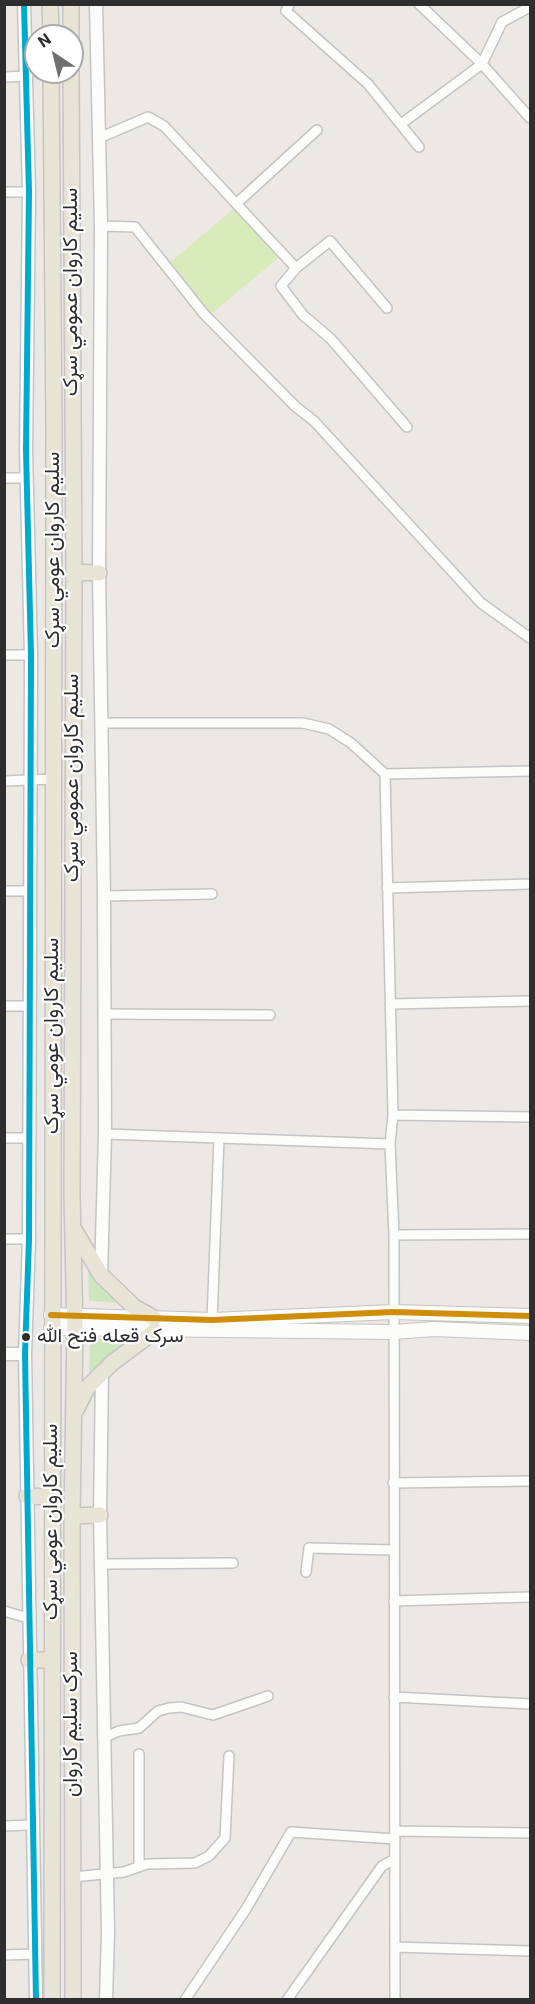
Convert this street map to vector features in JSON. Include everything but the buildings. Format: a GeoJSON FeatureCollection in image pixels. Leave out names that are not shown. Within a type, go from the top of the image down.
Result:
{"type":"FeatureCollection","features":[{"type":"Feature","properties":{"kind":"main road"},"geometry":{"type":"LineString","coordinates":[[50,4],[51,24]]}},
{"type":"Feature","properties":{"kind":"main road"},"geometry":{"type":"LineString","coordinates":[[71,4],[71,24]]}},
{"type":"Feature","properties":{"kind":"main road","name":"سلیم کاروان عومي سړک"},"geometry":{"type":"LineString","coordinates":[[51,84],[54,425],[51,1321],[52,2000]]}},
{"type":"Feature","properties":{"kind":"main road","name":"سلیم کاروان عمومي سړک"},"geometry":{"type":"LineString","coordinates":[[71,84],[74,572],[74,1413]]}},
{"type":"Feature","properties":{"kind":"main road"},"geometry":{"type":"LineString","coordinates":[[54,425],[73,428]]}},
{"type":"Feature","properties":{"kind":"main road"},"geometry":{"type":"LineString","coordinates":[[74,572],[99,573]]}},
{"type":"Feature","properties":{"kind":"main road"},"geometry":{"type":"LineString","coordinates":[[73,1228],[101,1275],[155,1324]]}},
{"type":"Feature","properties":{"kind":"main road"},"geometry":{"type":"LineString","coordinates":[[74,1413],[87,1388],[155,1324],[393,1312],[531,1316]]}},
{"type":"Feature","properties":{"kind":"main road"},"geometry":{"type":"LineString","coordinates":[[51,1321],[393,1332],[435,1329],[531,1333]]}},
{"type":"Feature","properties":{"kind":"main road","name":"سرک سلیم کاروان"},"geometry":{"type":"LineString","coordinates":[[73,2000],[72,1516],[74,1413]]}},
{"type":"Feature","properties":{"kind":"main road"},"geometry":{"type":"LineString","coordinates":[[27,1496],[51,1497]]}},
{"type":"Feature","properties":{"kind":"main road"},"geometry":{"type":"LineString","coordinates":[[72,1516],[100,1515]]}},
{"type":"Feature","properties":{"kind":"main road"},"geometry":{"type":"LineString","coordinates":[[28,1660],[52,1660]]}},
{"type":"Feature","properties":{"kind":"street"},"geometry":{"type":"LineString","coordinates":[[24,4],[25,24]]}},
{"type":"Feature","properties":{"kind":"street"},"geometry":{"type":"LineString","coordinates":[[96,4],[101,226],[99,573],[105,1134],[101,1275]]}},
{"type":"Feature","properties":{"kind":"street"},"geometry":{"type":"LineString","coordinates":[[289,4],[286,11],[368,84],[419,147]]}},
{"type":"Feature","properties":{"kind":"street"},"geometry":{"type":"LineString","coordinates":[[419,4],[482,64],[531,118]]}},
{"type":"Feature","properties":{"kind":"street"},"geometry":{"type":"LineString","coordinates":[[401,124],[482,64],[502,22],[531,7]]}},
{"type":"Feature","properties":{"kind":"street"},"geometry":{"type":"LineString","coordinates":[[4,77],[24,76]]}},
{"type":"Feature","properties":{"kind":"street"},"geometry":{"type":"LineString","coordinates":[[28,84],[27,478],[31,655],[29,1239],[25,1354],[28,1660],[36,2000]]}},
{"type":"Feature","properties":{"kind":"street"},"geometry":{"type":"LineString","coordinates":[[99,138],[148,117],[164,126],[296,268]]}},
{"type":"Feature","properties":{"kind":"street"},"geometry":{"type":"LineString","coordinates":[[237,203],[317,130]]}},
{"type":"Feature","properties":{"kind":"street"},"geometry":{"type":"LineString","coordinates":[[4,192],[29,192]]}},
{"type":"Feature","properties":{"kind":"street"},"geometry":{"type":"LineString","coordinates":[[101,226],[135,228],[204,314],[296,407],[314,421],[481,603],[531,638]]}},
{"type":"Feature","properties":{"kind":"street"},"geometry":{"type":"LineString","coordinates":[[387,308],[330,240],[296,268],[281,286],[303,315],[331,339],[407,427]]}},
{"type":"Feature","properties":{"kind":"street"},"geometry":{"type":"LineString","coordinates":[[4,478],[27,478]]}},
{"type":"Feature","properties":{"kind":"street"},"geometry":{"type":"LineString","coordinates":[[4,655],[31,655]]}},
{"type":"Feature","properties":{"kind":"street"},"geometry":{"type":"LineString","coordinates":[[102,723],[303,723],[329,729],[351,743],[385,774],[531,771]]}},
{"type":"Feature","properties":{"kind":"street"},"geometry":{"type":"LineString","coordinates":[[385,774],[393,1114],[390,1144],[393,1235],[395,1999]]}},
{"type":"Feature","properties":{"kind":"street"},"geometry":{"type":"LineString","coordinates":[[4,782],[53,779]]}},
{"type":"Feature","properties":{"kind":"street"},"geometry":{"type":"LineString","coordinates":[[387,888],[531,884]]}},
{"type":"Feature","properties":{"kind":"street"},"geometry":{"type":"LineString","coordinates":[[4,891],[30,891]]}},
{"type":"Feature","properties":{"kind":"street"},"geometry":{"type":"LineString","coordinates":[[104,896],[212,894]]}},
{"type":"Feature","properties":{"kind":"street"},"geometry":{"type":"LineString","coordinates":[[390,1004],[531,1001]]}},
{"type":"Feature","properties":{"kind":"street"},"geometry":{"type":"LineString","coordinates":[[4,1006],[29,1006]]}},
{"type":"Feature","properties":{"kind":"street"},"geometry":{"type":"LineString","coordinates":[[104,1014],[270,1015]]}},
{"type":"Feature","properties":{"kind":"street"},"geometry":{"type":"LineString","coordinates":[[393,1114],[531,1117]]}},
{"type":"Feature","properties":{"kind":"street"},"geometry":{"type":"LineString","coordinates":[[105,1134],[390,1144]]}},
{"type":"Feature","properties":{"kind":"street"},"geometry":{"type":"LineString","coordinates":[[4,1138],[29,1138]]}},
{"type":"Feature","properties":{"kind":"street"},"geometry":{"type":"LineString","coordinates":[[212,1320],[219,1139]]}},
{"type":"Feature","properties":{"kind":"street"},"geometry":{"type":"LineString","coordinates":[[393,1235],[531,1234]]}},
{"type":"Feature","properties":{"kind":"street"},"geometry":{"type":"LineString","coordinates":[[4,1239],[29,1239]]}},
{"type":"Feature","properties":{"kind":"street"},"geometry":{"type":"LineString","coordinates":[[4,1354],[25,1354]]}},
{"type":"Feature","properties":{"kind":"street"},"geometry":{"type":"LineString","coordinates":[[102,1373],[100,1515],[103,1564],[103,1738],[108,1932],[106,2000]]}},
{"type":"Feature","properties":{"kind":"street"},"geometry":{"type":"LineString","coordinates":[[393,1483],[531,1480]]}},
{"type":"Feature","properties":{"kind":"street"},"geometry":{"type":"LineString","coordinates":[[306,1572],[309,1548],[394,1550]]}},
{"type":"Feature","properties":{"kind":"street"},"geometry":{"type":"LineString","coordinates":[[103,1564],[233,1563]]}},
{"type":"Feature","properties":{"kind":"street"},"geometry":{"type":"LineString","coordinates":[[394,1601],[531,1597]]}},
{"type":"Feature","properties":{"kind":"street"},"geometry":{"type":"LineString","coordinates":[[4,1611],[28,1618]]}},
{"type":"Feature","properties":{"kind":"street"},"geometry":{"type":"LineString","coordinates":[[103,1738],[119,1731],[139,1728],[158,1711],[169,1708],[181,1707],[213,1715],[268,1696]]}},
{"type":"Feature","properties":{"kind":"street"},"geometry":{"type":"LineString","coordinates":[[394,1697],[531,1704]]}},
{"type":"Feature","properties":{"kind":"street"},"geometry":{"type":"LineString","coordinates":[[139,1754],[139,1865]]}},
{"type":"Feature","properties":{"kind":"street"},"geometry":{"type":"LineString","coordinates":[[73,1876],[106,1875],[128,1871],[139,1865],[195,1863],[209,1856],[225,1838],[229,1756]]}},
{"type":"Feature","properties":{"kind":"street"},"geometry":{"type":"LineString","coordinates":[[4,1826],[31,1825]]}},
{"type":"Feature","properties":{"kind":"street"},"geometry":{"type":"LineString","coordinates":[[185,2000],[246,1909],[291,1832],[394,1835],[531,1833]]}},
{"type":"Feature","properties":{"kind":"street"},"geometry":{"type":"LineString","coordinates":[[287,2000],[382,1866],[395,1859]]}},
{"type":"Feature","properties":{"kind":"street"},"geometry":{"type":"LineString","coordinates":[[395,1947],[531,1951]]}},
{"type":"Feature","properties":{"kind":"street"},"geometry":{"type":"LineString","coordinates":[[4,1955],[34,1954]]}},
{"type":"Feature","properties":{"kind":"green space"},"geometry":{"type":"Polygon","coordinates":[[[236,207],[278,258],[210,315],[167,265],[236,207]]]}},
{"type":"Feature","properties":{"kind":"green space"},"geometry":{"type":"Polygon","coordinates":[[[88,1269],[102,1286],[122,1303],[89,1301],[88,1269]]]}},
{"type":"Feature","properties":{"kind":"green space"},"geometry":{"type":"Polygon","coordinates":[[[136,1335],[107,1358],[89,1379],[90,1339],[136,1335]]]}},
{"type":"Feature","properties":{"kind":"transit line"},"geometry":{"type":"LineString","coordinates":[[24,4],[29,192],[26,450],[31,655],[29,1239],[25,1354],[36,2000]]}},
{"type":"Feature","properties":{"kind":"transit line"},"geometry":{"type":"LineString","coordinates":[[51,1315],[212,1320],[393,1312],[530,1316]]}},
{"type":"Feature","properties":{"kind":"place","name":"سرک قعله فتح الله"},"geometry":{"type":"Point","coordinates":[26,1337]}}]}
